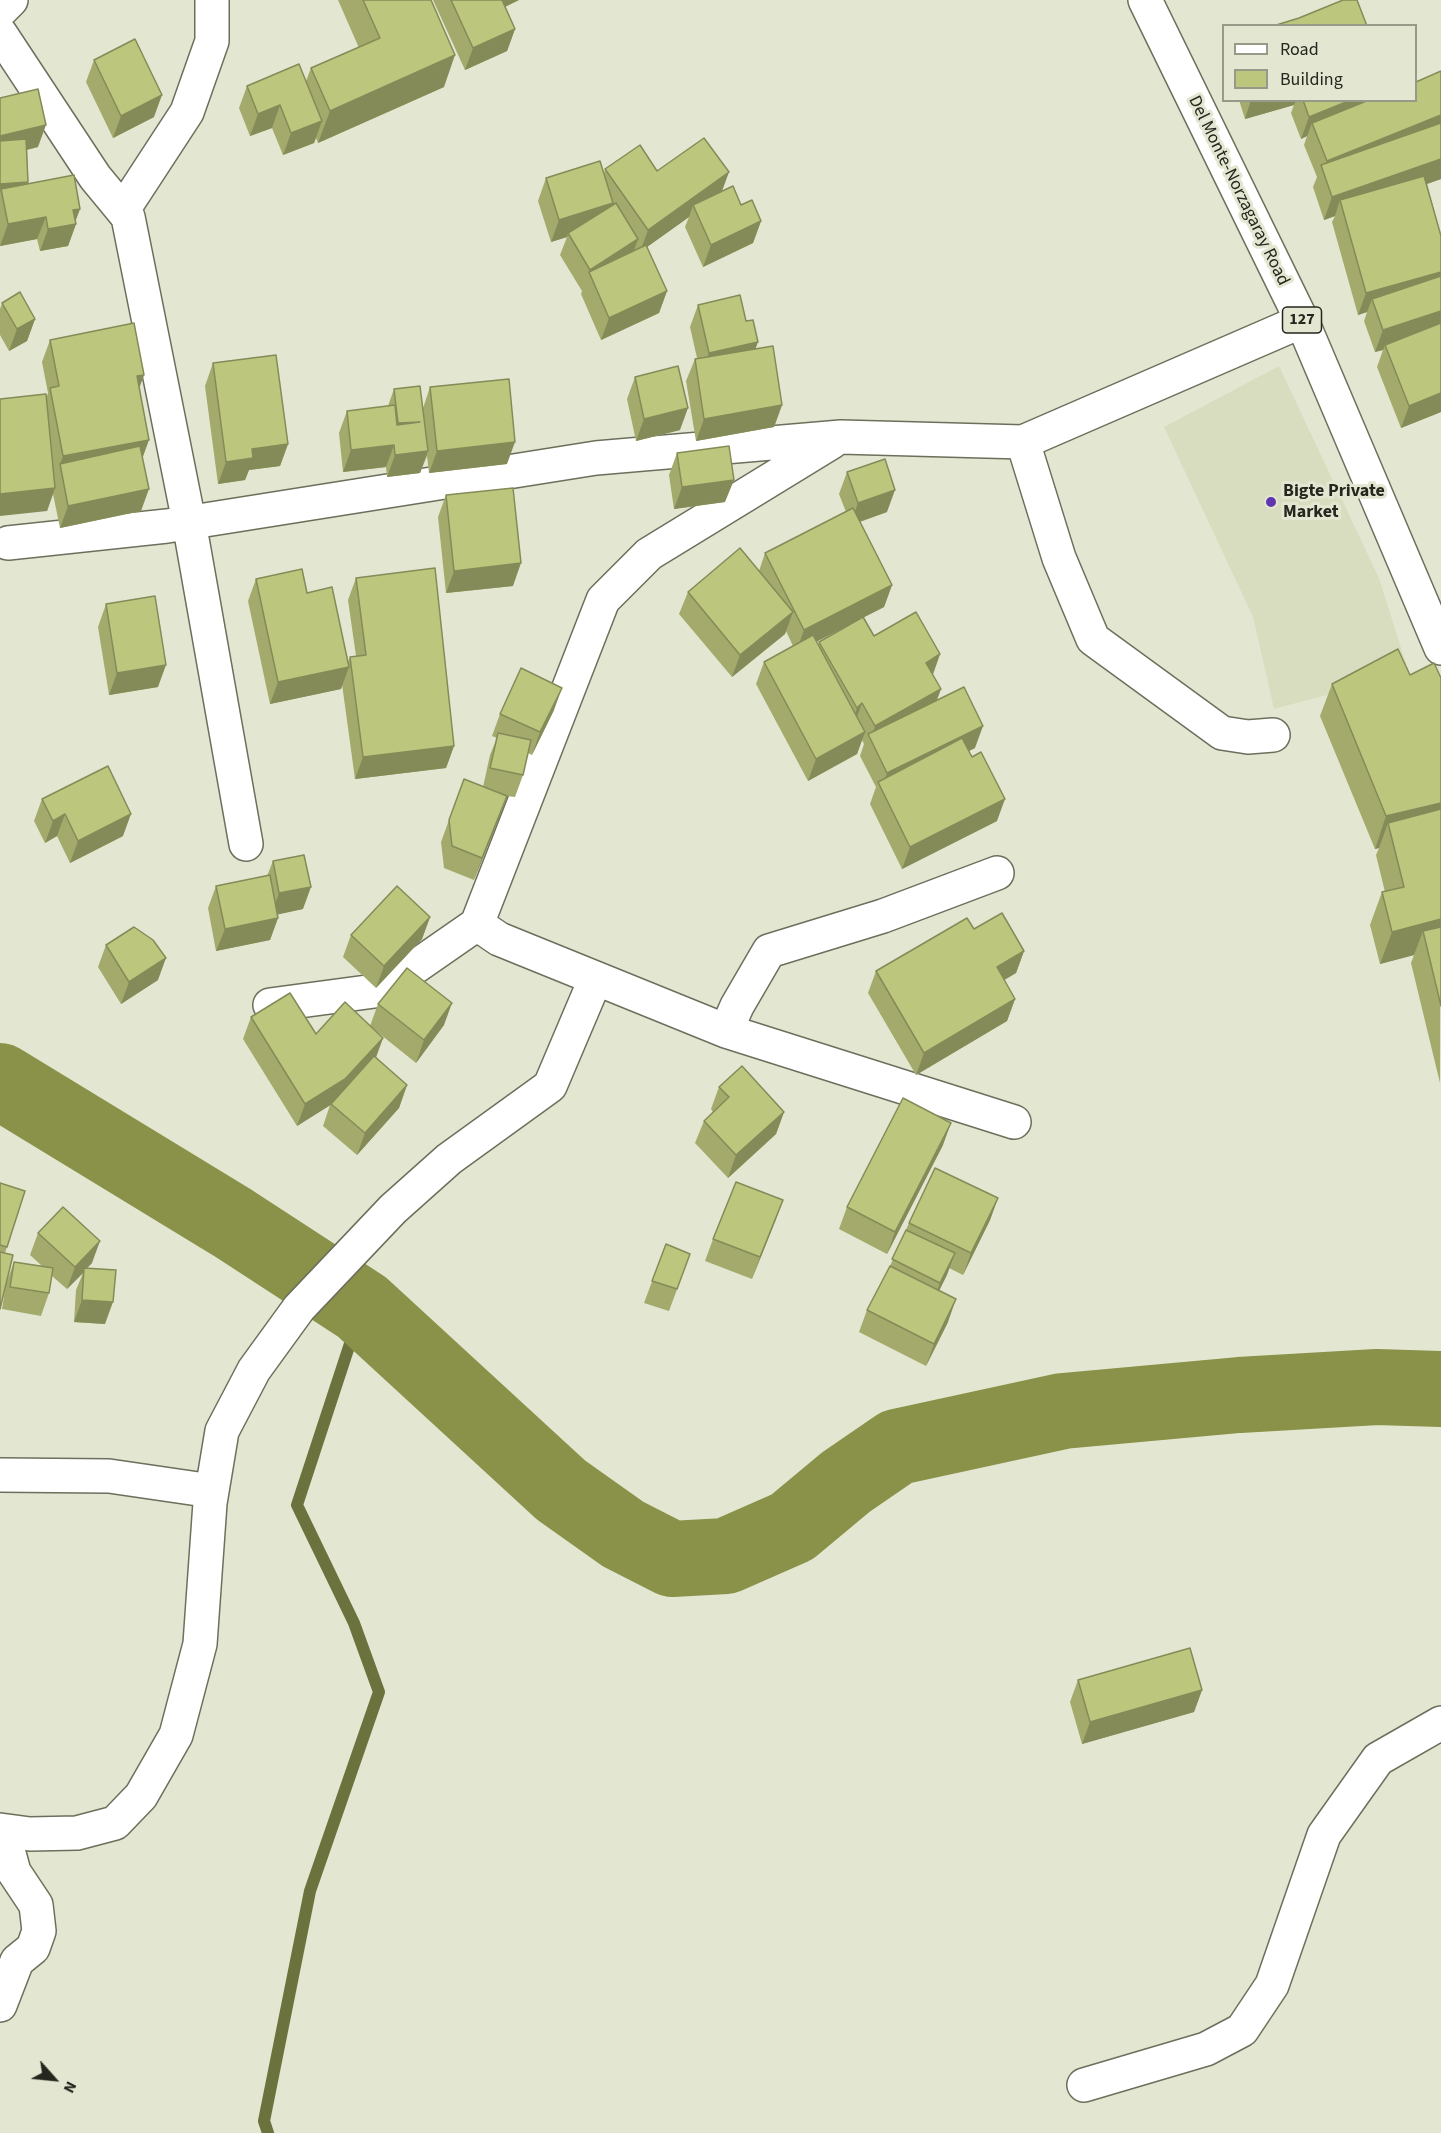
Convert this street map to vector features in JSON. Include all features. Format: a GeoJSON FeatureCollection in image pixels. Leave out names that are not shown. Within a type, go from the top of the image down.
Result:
{"type":"FeatureCollection","features":[{"type":"Feature","properties":{"kind":"street"},"geometry":{"type":"LineString","coordinates":[[0,11],[11,0]]}},
{"type":"Feature","properties":{"kind":"street"},"geometry":{"type":"LineString","coordinates":[[123,210],[187,112],[212,41],[212,0]]}},
{"type":"Feature","properties":{"kind":"street","name":"Del Monte-Norzagaray Road"},"geometry":{"type":"LineString","coordinates":[[1144,0],[1302,321],[1441,648]]}},
{"type":"Feature","properties":{"kind":"street"},"geometry":{"type":"LineString","coordinates":[[0,33],[95,177],[128,217],[189,522],[246,844]]}},
{"type":"Feature","properties":{"kind":"street"},"geometry":{"type":"LineString","coordinates":[[8,543],[189,522],[597,458],[841,436],[1023,442],[1302,321]]}},
{"type":"Feature","properties":{"kind":"street"},"geometry":{"type":"LineString","coordinates":[[270,1005],[382,990],[477,924],[603,600],[649,554],[841,436]]}},
{"type":"Feature","properties":{"kind":"street"},"geometry":{"type":"LineString","coordinates":[[1023,442],[1059,558],[1093,639],[1222,733],[1248,737],[1273,735]]}},
{"type":"Feature","properties":{"kind":"street"},"geometry":{"type":"LineString","coordinates":[[726,1031],[737,1006],[769,951],[883,916],[997,873]]}},
{"type":"Feature","properties":{"kind":"street"},"geometry":{"type":"LineString","coordinates":[[477,924],[500,939],[595,980],[726,1031],[1014,1122]]}},
{"type":"Feature","properties":{"kind":"street"},"geometry":{"type":"LineString","coordinates":[[0,2005],[17,1961],[33,1948],[39,1930],[36,1905],[14,1872],[2,1831],[30,1834],[77,1833],[115,1822],[141,1797],[176,1735],[200,1644],[212,1491],[222,1431],[254,1370],[299,1308],[393,1209],[449,1159],[550,1086],[595,980]]}},
{"type":"Feature","properties":{"kind":"street"},"geometry":{"type":"LineString","coordinates":[[0,1475],[109,1476],[212,1491]]}},
{"type":"Feature","properties":{"kind":"street"},"geometry":{"type":"LineString","coordinates":[[1084,2085],[1206,2049],[1242,2030],[1272,1985],[1324,1835],[1378,1759],[1441,1723]]}},
{"type":"Feature","properties":{"kind":"shaded area","name":"Bigte Private Market"},"geometry":{"type":"Polygon","coordinates":[[[1279,366],[1379,578],[1409,673],[1274,709],[1253,617],[1164,427],[1279,366]]]}},
{"type":"Feature","properties":{"kind":"building"},"geometry":{"type":"Polygon","coordinates":[[[363,0],[431,0],[455,55],[330,111],[311,68],[380,38],[363,0]]]}},
{"type":"Feature","properties":{"kind":"building"},"geometry":{"type":"Polygon","coordinates":[[[451,0],[502,0],[515,29],[473,48],[451,0]]]}},
{"type":"Feature","properties":{"kind":"building"},"geometry":{"type":"Polygon","coordinates":[[[1343,0],[1357,0],[1366,24],[1280,24],[1343,0]]]}},
{"type":"Feature","properties":{"kind":"building"},"geometry":{"type":"Polygon","coordinates":[[[135,39],[162,95],[121,116],[94,60],[135,39]]]}},
{"type":"Feature","properties":{"kind":"building"},"geometry":{"type":"Polygon","coordinates":[[[299,64],[322,121],[291,133],[280,105],[258,114],[247,86],[299,64]]]}},
{"type":"Feature","properties":{"kind":"building"},"geometry":{"type":"Polygon","coordinates":[[[1441,71],[1441,115],[1327,161],[1312,123],[1364,102],[1417,102],[1417,82],[1441,71]]]}},
{"type":"Feature","properties":{"kind":"building"},"geometry":{"type":"Polygon","coordinates":[[[38,89],[46,125],[0,136],[0,98],[38,89]]]}},
{"type":"Feature","properties":{"kind":"building"},"geometry":{"type":"Polygon","coordinates":[[[1304,102],[1346,102],[1309,117],[1304,102]]]}},
{"type":"Feature","properties":{"kind":"building"},"geometry":{"type":"Polygon","coordinates":[[[1441,123],[1441,159],[1332,197],[1321,165],[1441,123]]]}},
{"type":"Feature","properties":{"kind":"building"},"geometry":{"type":"Polygon","coordinates":[[[704,138],[729,172],[648,230],[605,169],[640,145],[657,171],[704,138]]]}},
{"type":"Feature","properties":{"kind":"building"},"geometry":{"type":"Polygon","coordinates":[[[26,139],[28,182],[0,184],[0,141],[26,139]]]}},
{"type":"Feature","properties":{"kind":"building"},"geometry":{"type":"Polygon","coordinates":[[[600,161],[613,203],[559,220],[546,178],[600,161]]]}},
{"type":"Feature","properties":{"kind":"building"},"geometry":{"type":"Polygon","coordinates":[[[74,175],[80,209],[73,210],[76,224],[48,229],[46,217],[8,224],[1,189],[74,175]]]}},
{"type":"Feature","properties":{"kind":"building"},"geometry":{"type":"Polygon","coordinates":[[[1424,176],[1441,236],[1441,272],[1366,293],[1340,200],[1424,176]]]}},
{"type":"Feature","properties":{"kind":"building"},"geometry":{"type":"Polygon","coordinates":[[[733,186],[741,205],[752,200],[761,221],[711,245],[693,205],[733,186]]]}},
{"type":"Feature","properties":{"kind":"building"},"geometry":{"type":"Polygon","coordinates":[[[616,203],[638,239],[590,270],[568,233],[616,203]]]}},
{"type":"Feature","properties":{"kind":"building"},"geometry":{"type":"Polygon","coordinates":[[[646,245],[667,291],[609,318],[589,272],[646,245]]]}},
{"type":"Feature","properties":{"kind":"building"},"geometry":{"type":"Polygon","coordinates":[[[1441,276],[1441,311],[1383,330],[1372,299],[1441,276]]]}},
{"type":"Feature","properties":{"kind":"building"},"geometry":{"type":"Polygon","coordinates":[[[20,292],[35,319],[17,329],[2,303],[20,292]]]}},
{"type":"Feature","properties":{"kind":"building"},"geometry":{"type":"Polygon","coordinates":[[[740,295],[746,321],[753,320],[758,342],[709,353],[698,305],[740,295]]]}},
{"type":"Feature","properties":{"kind":"building"},"geometry":{"type":"Polygon","coordinates":[[[134,323],[144,375],[137,376],[149,440],[63,456],[50,388],[59,386],[50,340],[134,323]]]}},
{"type":"Feature","properties":{"kind":"building"},"geometry":{"type":"Polygon","coordinates":[[[1441,323],[1441,393],[1409,406],[1385,345],[1441,323]]]}},
{"type":"Feature","properties":{"kind":"building"},"geometry":{"type":"Polygon","coordinates":[[[773,346],[782,405],[704,419],[695,359],[773,346]]]}},
{"type":"Feature","properties":{"kind":"building"},"geometry":{"type":"Polygon","coordinates":[[[276,355],[288,444],[252,449],[253,458],[226,462],[213,363],[276,355]]]}},
{"type":"Feature","properties":{"kind":"building"},"geometry":{"type":"Polygon","coordinates":[[[678,366],[688,408],[644,419],[635,377],[678,366]]]}},
{"type":"Feature","properties":{"kind":"building"},"geometry":{"type":"Polygon","coordinates":[[[509,379],[515,442],[437,451],[430,387],[509,379]]]}},
{"type":"Feature","properties":{"kind":"building"},"geometry":{"type":"Polygon","coordinates":[[[420,386],[428,451],[395,455],[394,445],[351,450],[347,411],[395,405],[397,425],[420,422],[398,423],[394,389],[420,386]]]}},
{"type":"Feature","properties":{"kind":"building"},"geometry":{"type":"Polygon","coordinates":[[[46,394],[55,488],[0,494],[0,399],[46,394]]]}},
{"type":"Feature","properties":{"kind":"building"},"geometry":{"type":"Polygon","coordinates":[[[140,446],[149,489],[68,506],[60,464],[140,446]]]}},
{"type":"Feature","properties":{"kind":"building"},"geometry":{"type":"Polygon","coordinates":[[[729,446],[734,480],[682,487],[677,453],[729,446]]]}},
{"type":"Feature","properties":{"kind":"building"},"geometry":{"type":"Polygon","coordinates":[[[885,459],[895,490],[858,503],[847,472],[885,459]]]}},
{"type":"Feature","properties":{"kind":"building"},"geometry":{"type":"Polygon","coordinates":[[[513,488],[521,563],[454,571],[446,495],[513,488]]]}},
{"type":"Feature","properties":{"kind":"building"},"geometry":{"type":"Polygon","coordinates":[[[853,508],[892,585],[804,630],[765,553],[853,508]]]}},
{"type":"Feature","properties":{"kind":"building"},"geometry":{"type":"Polygon","coordinates":[[[740,548],[793,612],[740,655],[688,592],[740,548]]]}},
{"type":"Feature","properties":{"kind":"building"},"geometry":{"type":"Polygon","coordinates":[[[435,568],[454,746],[363,757],[350,657],[366,655],[356,578],[435,568]]]}},
{"type":"Feature","properties":{"kind":"building"},"geometry":{"type":"Polygon","coordinates":[[[302,569],[307,593],[332,587],[349,667],[278,682],[256,579],[302,569]]]}},
{"type":"Feature","properties":{"kind":"building"},"geometry":{"type":"Polygon","coordinates":[[[155,596],[166,665],[117,673],[106,604],[155,596]]]}},
{"type":"Feature","properties":{"kind":"building"},"geometry":{"type":"Polygon","coordinates":[[[916,612],[940,654],[926,663],[941,689],[875,726],[862,703],[857,708],[819,642],[863,617],[874,636],[916,612]]]}},
{"type":"Feature","properties":{"kind":"building"},"geometry":{"type":"Polygon","coordinates":[[[813,635],[865,732],[816,759],[764,662],[813,635]]]}},
{"type":"Feature","properties":{"kind":"building"},"geometry":{"type":"Polygon","coordinates":[[[1398,649],[1410,675],[1434,663],[1441,678],[1441,803],[1386,816],[1332,684],[1398,649]]]}},
{"type":"Feature","properties":{"kind":"building"},"geometry":{"type":"Polygon","coordinates":[[[521,668],[562,688],[540,732],[500,714],[521,668]]]}},
{"type":"Feature","properties":{"kind":"building"},"geometry":{"type":"Polygon","coordinates":[[[964,687],[983,726],[887,773],[868,734],[964,687]]]}},
{"type":"Feature","properties":{"kind":"building"},"geometry":{"type":"Polygon","coordinates":[[[498,733],[531,740],[523,775],[490,768],[498,733]]]}},
{"type":"Feature","properties":{"kind":"building"},"geometry":{"type":"Polygon","coordinates":[[[962,738],[972,757],[981,752],[1005,799],[910,847],[878,782],[962,738]]]}},
{"type":"Feature","properties":{"kind":"building"},"geometry":{"type":"Polygon","coordinates":[[[108,766],[131,814],[78,841],[65,814],[53,821],[42,799],[108,766]]]}},
{"type":"Feature","properties":{"kind":"building"},"geometry":{"type":"Polygon","coordinates":[[[464,779],[507,796],[482,858],[452,846],[449,820],[464,779]]]}},
{"type":"Feature","properties":{"kind":"building"},"geometry":{"type":"Polygon","coordinates":[[[1441,809],[1441,919],[1392,932],[1382,892],[1404,887],[1388,823],[1441,809]]]}},
{"type":"Feature","properties":{"kind":"building"},"geometry":{"type":"Polygon","coordinates":[[[304,855],[311,887],[279,893],[273,861],[304,855]]]}},
{"type":"Feature","properties":{"kind":"building"},"geometry":{"type":"Polygon","coordinates":[[[270,875],[278,918],[225,929],[216,886],[270,875]]]}},
{"type":"Feature","properties":{"kind":"building"},"geometry":{"type":"Polygon","coordinates":[[[397,886],[430,917],[384,966],[351,935],[397,886]]]}},
{"type":"Feature","properties":{"kind":"building"},"geometry":{"type":"Polygon","coordinates":[[[1002,913],[1024,951],[997,967],[1015,999],[924,1053],[876,971],[967,918],[974,929],[1002,913]]]}},
{"type":"Feature","properties":{"kind":"building"},"geometry":{"type":"Polygon","coordinates":[[[134,927],[153,940],[166,958],[129,982],[106,945],[134,927]]]}},
{"type":"Feature","properties":{"kind":"building"},"geometry":{"type":"Polygon","coordinates":[[[1441,927],[1441,1006],[1423,931],[1441,927]]]}},
{"type":"Feature","properties":{"kind":"building"},"geometry":{"type":"Polygon","coordinates":[[[407,968],[452,1003],[424,1040],[378,1004],[407,968]]]}},
{"type":"Feature","properties":{"kind":"building"},"geometry":{"type":"Polygon","coordinates":[[[290,993],[316,1034],[345,1002],[383,1038],[345,1079],[305,1104],[251,1017],[290,993]]]}},
{"type":"Feature","properties":{"kind":"building"},"geometry":{"type":"Polygon","coordinates":[[[374,1056],[407,1085],[365,1133],[331,1104],[374,1056]]]}},
{"type":"Feature","properties":{"kind":"building"},"geometry":{"type":"Polygon","coordinates":[[[742,1066],[784,1112],[736,1155],[704,1121],[729,1097],[719,1087],[742,1066]]]}},
{"type":"Feature","properties":{"kind":"building"},"geometry":{"type":"Polygon","coordinates":[[[903,1098],[951,1123],[895,1232],[847,1207],[903,1098]]]}},
{"type":"Feature","properties":{"kind":"building"},"geometry":{"type":"Polygon","coordinates":[[[935,1168],[998,1198],[971,1253],[909,1223],[935,1168]]]}},
{"type":"Feature","properties":{"kind":"building"},"geometry":{"type":"Polygon","coordinates":[[[736,1182],[783,1200],[760,1257],[713,1239],[736,1182]]]}},
{"type":"Feature","properties":{"kind":"building"},"geometry":{"type":"Polygon","coordinates":[[[0,1183],[25,1191],[7,1247],[0,1245],[0,1183]]]}},
{"type":"Feature","properties":{"kind":"building"},"geometry":{"type":"Polygon","coordinates":[[[63,1207],[100,1241],[75,1267],[38,1233],[63,1207]]]}},
{"type":"Feature","properties":{"kind":"building"},"geometry":{"type":"Polygon","coordinates":[[[906,1230],[955,1253],[940,1283],[892,1259],[906,1230]]]}},
{"type":"Feature","properties":{"kind":"building"},"geometry":{"type":"Polygon","coordinates":[[[666,1244],[690,1254],[677,1289],[652,1281],[666,1244]]]}},
{"type":"Feature","properties":{"kind":"building"},"geometry":{"type":"Polygon","coordinates":[[[0,1252],[13,1255],[0,1309],[0,1252]]]}},
{"type":"Feature","properties":{"kind":"building"},"geometry":{"type":"Polygon","coordinates":[[[14,1262],[53,1268],[49,1293],[10,1287],[14,1262]]]}},
{"type":"Feature","properties":{"kind":"building"},"geometry":{"type":"Polygon","coordinates":[[[890,1266],[956,1299],[934,1344],[867,1310],[890,1266]]]}},
{"type":"Feature","properties":{"kind":"building"},"geometry":{"type":"Polygon","coordinates":[[[84,1268],[116,1270],[113,1302],[82,1300],[84,1268]]]}},
{"type":"Feature","properties":{"kind":"building"},"geometry":{"type":"Polygon","coordinates":[[[1190,1648],[1202,1690],[1090,1722],[1078,1680],[1190,1648]]]}},
{"type":"Feature","properties":{"kind":"waterway"},"geometry":{"type":"LineString","coordinates":[[0,1081],[233,1223],[362,1307],[561,1490],[623,1534],[672,1559],[726,1556],[792,1527],[846,1482],[897,1447],[1063,1411],[1239,1395],[1377,1387],[1441,1389]]}},
{"type":"Feature","properties":{"kind":"waterway"},"geometry":{"type":"LineString","coordinates":[[268,2133],[264,2121],[310,1891],[379,1692],[354,1623],[297,1505],[362,1307]]}},
{"type":"Feature","properties":{"kind":"place","name":"Bigte Private Market"},"geometry":{"type":"Point","coordinates":[1271,502]}}]}
